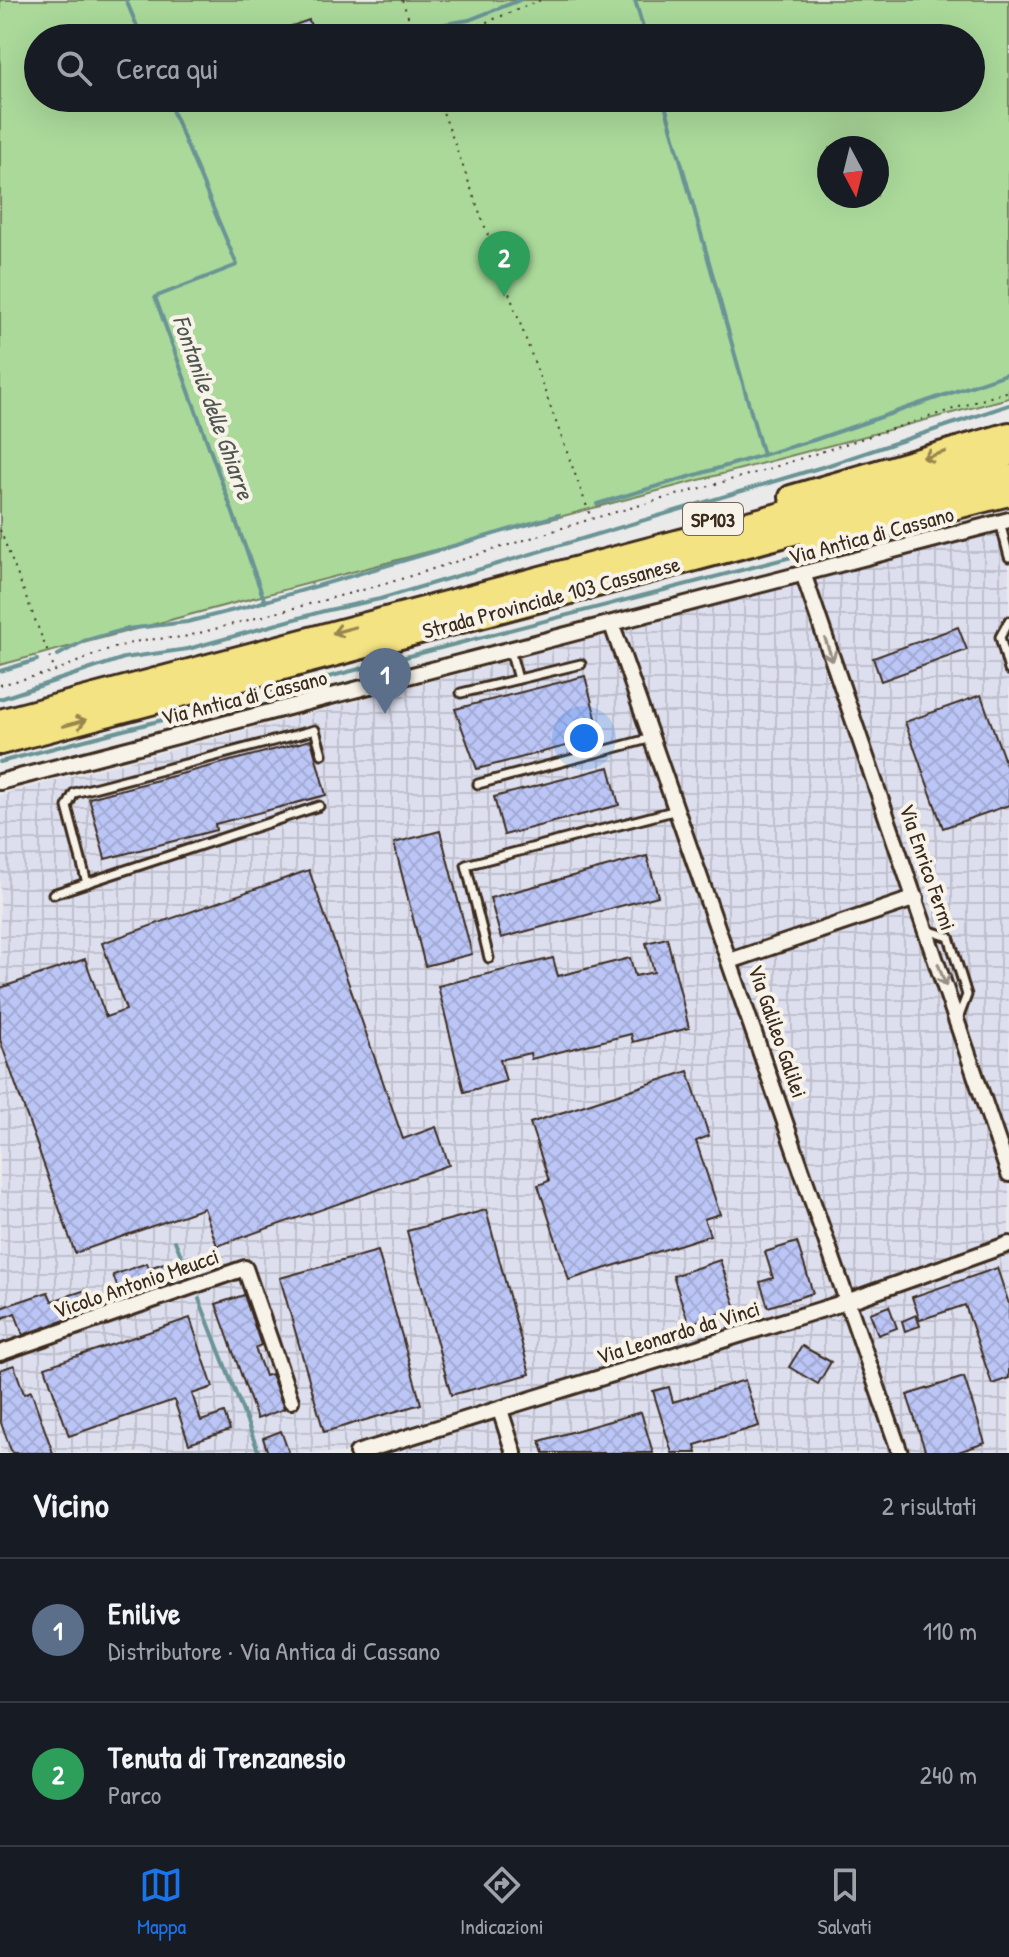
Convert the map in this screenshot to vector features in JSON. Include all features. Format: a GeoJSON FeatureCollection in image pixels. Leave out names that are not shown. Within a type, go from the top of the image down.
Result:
{"type":"FeatureCollection","features":[{"type":"Feature","properties":{"kind":"highway","name":"SP103"},"geometry":{"type":"LineString","coordinates":[[420,611],[604,551],[1009,434]]}},
{"type":"Feature","properties":{"kind":"highway","name":"Strada Provinciale 103 Cassanese"},"geometry":{"type":"LineString","coordinates":[[0,721],[1009,454]]}},
{"type":"Feature","properties":{"kind":"highway","name":"Strada Provinciale 103 Cassanese"},"geometry":{"type":"LineString","coordinates":[[0,743],[1009,476]]}},
{"type":"Feature","properties":{"kind":"highway","name":"SP103"},"geometry":{"type":"LineString","coordinates":[[460,621],[550,606],[1009,494]]}},
{"type":"Feature","properties":{"kind":"street","name":"Via Antica di Cassano"},"geometry":{"type":"LineString","coordinates":[[0,782],[804,576],[1004,521]]}},
{"type":"Feature","properties":{"kind":"street","name":"Via Enrico Fermi"},"geometry":{"type":"LineString","coordinates":[[804,576],[1009,1174]]}},
{"type":"Feature","properties":{"kind":"street","name":"Via Galileo Galilei"},"geometry":{"type":"LineString","coordinates":[[612,625],[900,1453]]}},
{"type":"Feature","properties":{"kind":"street"},"geometry":{"type":"LineString","coordinates":[[730,961],[916,898]]}},
{"type":"Feature","properties":{"kind":"street","name":"Via Leonardo da Vinci"},"geometry":{"type":"LineString","coordinates":[[357,1453],[849,1301],[1009,1244]]}},
{"type":"Feature","properties":{"kind":"street","name":"Vicolo Antonio Meucci"},"geometry":{"type":"LineString","coordinates":[[0,1353],[245,1268],[291,1401]]}},
{"type":"Feature","properties":{"kind":"street"},"geometry":{"type":"LineString","coordinates":[[500,1410],[514,1453]]}},
{"type":"Feature","properties":{"kind":"lane"},"geometry":{"type":"LineString","coordinates":[[1004,521],[1009,557]]}},
{"type":"Feature","properties":{"kind":"lane"},"geometry":{"type":"LineString","coordinates":[[1009,621],[1000,637],[1009,670]]}},
{"type":"Feature","properties":{"kind":"lane"},"geometry":{"type":"LineString","coordinates":[[510,650],[518,679]]}},
{"type":"Feature","properties":{"kind":"lane"},"geometry":{"type":"LineString","coordinates":[[461,693],[581,664]]}},
{"type":"Feature","properties":{"kind":"lane"},"geometry":{"type":"LineString","coordinates":[[87,883],[68,810],[67,802],[74,793],[315,730],[322,754]]}},
{"type":"Feature","properties":{"kind":"lane"},"geometry":{"type":"LineString","coordinates":[[478,784],[652,738]]}},
{"type":"Feature","properties":{"kind":"lane"},"geometry":{"type":"LineString","coordinates":[[53,894],[319,806]]}},
{"type":"Feature","properties":{"kind":"lane"},"geometry":{"type":"LineString","coordinates":[[489,958],[466,865],[677,810]]}},
{"type":"Feature","properties":{"kind":"path"},"geometry":{"type":"LineString","coordinates":[[402,0],[411,24]]}},
{"type":"Feature","properties":{"kind":"path"},"geometry":{"type":"LineString","coordinates":[[482,24],[541,0]]}},
{"type":"Feature","properties":{"kind":"path"},"geometry":{"type":"LineString","coordinates":[[443,112],[591,519]]}},
{"type":"Feature","properties":{"kind":"path"},"geometry":{"type":"LineString","coordinates":[[0,685],[55,671],[109,649],[143,640],[184,637],[385,584],[591,519],[762,471],[1009,391]]}},
{"type":"Feature","properties":{"kind":"path"},"geometry":{"type":"LineString","coordinates":[[0,530],[55,671]]}},
{"type":"Feature","properties":{"kind":"shaded area"},"geometry":{"type":"Polygon","coordinates":[[[1009,529],[1009,1453],[0,1453],[0,795],[1009,529]]]}},
{"type":"Feature","properties":{"kind":"green space"},"geometry":{"type":"Polygon","coordinates":[[[0,0],[1009,0],[1009,398],[0,665],[0,0]]]}},
{"type":"Feature","properties":{"kind":"building"},"geometry":{"type":"Polygon","coordinates":[[[958,627],[967,650],[881,681],[873,658],[958,627]]]}},
{"type":"Feature","properties":{"kind":"building"},"geometry":{"type":"Polygon","coordinates":[[[585,676],[601,737],[477,769],[455,709],[585,676]]]}},
{"type":"Feature","properties":{"kind":"building"},"geometry":{"type":"Polygon","coordinates":[[[981,695],[1009,773],[1009,805],[943,828],[905,722],[981,695]]]}},
{"type":"Feature","properties":{"kind":"building"},"geometry":{"type":"Polygon","coordinates":[[[311,740],[326,795],[215,824],[216,830],[105,859],[89,798],[311,740]]]}},
{"type":"Feature","properties":{"kind":"building"},"geometry":{"type":"Polygon","coordinates":[[[609,767],[619,805],[504,835],[494,797],[609,767]]]}},
{"type":"Feature","properties":{"kind":"building"},"geometry":{"type":"Polygon","coordinates":[[[440,831],[472,954],[425,966],[394,843],[440,831]]]}},
{"type":"Feature","properties":{"kind":"building"},"geometry":{"type":"Polygon","coordinates":[[[647,856],[658,896],[501,938],[490,898],[647,856]]]}},
{"type":"Feature","properties":{"kind":"building"},"geometry":{"type":"Polygon","coordinates":[[[309,870],[403,1139],[436,1127],[449,1165],[217,1246],[204,1208],[75,1253],[0,1040],[0,988],[85,959],[106,1017],[126,1010],[102,943],[309,870]]]}},
{"type":"Feature","properties":{"kind":"building"},"geometry":{"type":"Polygon","coordinates":[[[667,938],[689,1028],[633,1042],[631,1034],[531,1059],[530,1053],[500,1060],[506,1081],[464,1092],[438,986],[553,958],[558,976],[630,958],[635,976],[654,972],[646,943],[667,938]]]}},
{"type":"Feature","properties":{"kind":"building"},"geometry":{"type":"Polygon","coordinates":[[[688,1071],[709,1136],[696,1141],[720,1214],[704,1219],[710,1235],[569,1280],[538,1185],[549,1181],[530,1123],[688,1071]]]}},
{"type":"Feature","properties":{"kind":"building"},"geometry":{"type":"Polygon","coordinates":[[[486,1210],[530,1374],[451,1395],[407,1231],[486,1210]]]}},
{"type":"Feature","properties":{"kind":"building"},"geometry":{"type":"Polygon","coordinates":[[[797,1242],[813,1293],[768,1307],[760,1282],[773,1278],[765,1252],[797,1242]]]}},
{"type":"Feature","properties":{"kind":"building"},"geometry":{"type":"Polygon","coordinates":[[[378,1251],[421,1404],[324,1432],[280,1278],[378,1251]]]}},
{"type":"Feature","properties":{"kind":"building"},"geometry":{"type":"Polygon","coordinates":[[[720,1260],[736,1308],[689,1324],[673,1276],[720,1260]]]}},
{"type":"Feature","properties":{"kind":"building"},"geometry":{"type":"Polygon","coordinates":[[[167,1262],[174,1281],[122,1300],[113,1275],[147,1263],[149,1268],[167,1262]]]}},
{"type":"Feature","properties":{"kind":"building"},"geometry":{"type":"Polygon","coordinates":[[[997,1268],[1009,1304],[1009,1378],[992,1384],[965,1305],[920,1320],[912,1297],[997,1268]]]}},
{"type":"Feature","properties":{"kind":"building"},"geometry":{"type":"Polygon","coordinates":[[[86,1290],[93,1310],[23,1335],[15,1313],[0,1319],[0,1308],[48,1292],[52,1301],[86,1290]]]}},
{"type":"Feature","properties":{"kind":"building"},"geometry":{"type":"Polygon","coordinates":[[[244,1295],[261,1345],[255,1348],[265,1376],[271,1374],[284,1409],[257,1419],[216,1304],[244,1295]]]}},
{"type":"Feature","properties":{"kind":"building"},"geometry":{"type":"Polygon","coordinates":[[[889,1306],[897,1328],[878,1335],[870,1313],[889,1306]]]}},
{"type":"Feature","properties":{"kind":"building"},"geometry":{"type":"Polygon","coordinates":[[[916,1315],[920,1326],[905,1331],[902,1321],[916,1315]]]}},
{"type":"Feature","properties":{"kind":"building"},"geometry":{"type":"Polygon","coordinates":[[[190,1318],[213,1387],[192,1394],[201,1421],[224,1413],[230,1430],[189,1444],[174,1400],[69,1436],[45,1367],[190,1318]]]}},
{"type":"Feature","properties":{"kind":"building"},"geometry":{"type":"Polygon","coordinates":[[[802,1346],[831,1362],[818,1384],[789,1367],[802,1346]]]}},
{"type":"Feature","properties":{"kind":"building"},"geometry":{"type":"Polygon","coordinates":[[[14,1365],[24,1394],[31,1391],[53,1453],[12,1453],[0,1420],[0,1370],[14,1365]]]}},
{"type":"Feature","properties":{"kind":"building"},"geometry":{"type":"Polygon","coordinates":[[[964,1377],[985,1443],[955,1453],[926,1453],[907,1395],[964,1377]]]}},
{"type":"Feature","properties":{"kind":"building"},"geometry":{"type":"Polygon","coordinates":[[[745,1380],[759,1426],[695,1445],[697,1453],[672,1453],[653,1391],[669,1387],[673,1402],[745,1380]]]}},
{"type":"Feature","properties":{"kind":"building"},"geometry":{"type":"Polygon","coordinates":[[[641,1412],[653,1453],[544,1453],[540,1441],[641,1412]]]}},
{"type":"Feature","properties":{"kind":"building"},"geometry":{"type":"Polygon","coordinates":[[[281,1431],[289,1453],[268,1453],[263,1438],[281,1431]]]}},
{"type":"Feature","properties":{"kind":"waterway","name":"Fontanile delle Ghiarre"},"geometry":{"type":"LineString","coordinates":[[126,0],[136,24]]}},
{"type":"Feature","properties":{"kind":"waterway"},"geometry":{"type":"LineString","coordinates":[[445,24],[469,20],[520,0]]}},
{"type":"Feature","properties":{"kind":"waterway"},"geometry":{"type":"LineString","coordinates":[[635,0],[642,24]]}},
{"type":"Feature","properties":{"kind":"waterway","name":"Fontanile delle Ghiarre"},"geometry":{"type":"LineString","coordinates":[[173,112],[237,265],[155,297],[265,602]]}},
{"type":"Feature","properties":{"kind":"waterway"},"geometry":{"type":"LineString","coordinates":[[667,112],[763,455]]}},
{"type":"Feature","properties":{"kind":"waterway"},"geometry":{"type":"LineString","coordinates":[[597,504],[814,440],[1009,373]]}},
{"type":"Feature","properties":{"kind":"waterway"},"geometry":{"type":"LineString","coordinates":[[0,699],[124,658],[188,649],[324,611],[380,599],[829,465],[1009,405]]}},
{"type":"Feature","properties":{"kind":"waterway"},"geometry":{"type":"LineString","coordinates":[[58,655],[84,641],[127,629],[187,622],[242,608],[559,515]]}},
{"type":"Feature","properties":{"kind":"waterway"},"geometry":{"type":"LineString","coordinates":[[0,762],[811,552]]}},
{"type":"Feature","properties":{"kind":"waterway"},"geometry":{"type":"LineString","coordinates":[[0,671],[37,660]]}},
{"type":"Feature","properties":{"kind":"waterway"},"geometry":{"type":"LineString","coordinates":[[175,1241],[191,1279]]}},
{"type":"Feature","properties":{"kind":"waterway"},"geometry":{"type":"LineString","coordinates":[[199,1299],[259,1453]]}},
{"type":"Feature","properties":{"kind":"place","name":"Tenuta di Trenzanesio"},"geometry":{"type":"Point","coordinates":[504,297]}},
{"type":"Feature","properties":{"kind":"place","name":"Enilive"},"geometry":{"type":"Point","coordinates":[385,714]}}]}
